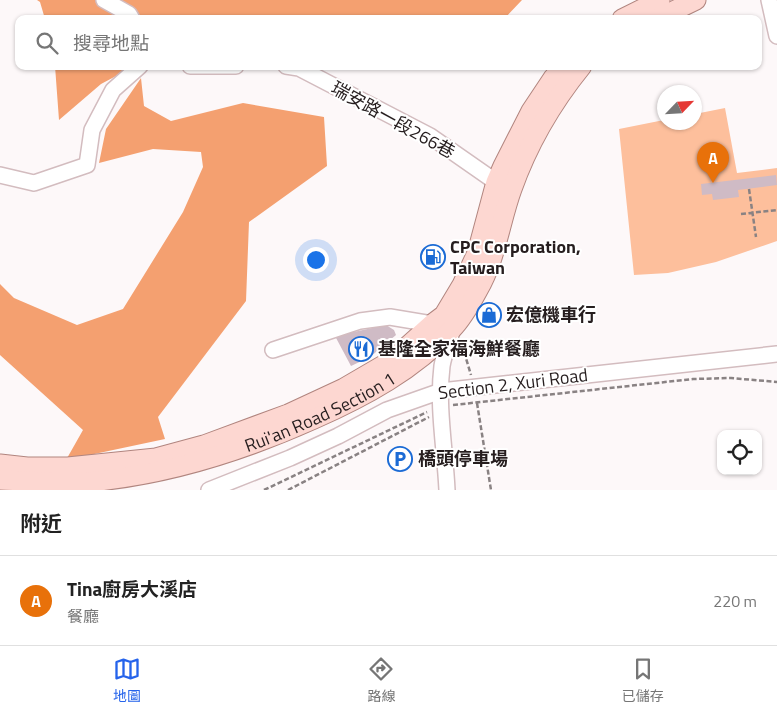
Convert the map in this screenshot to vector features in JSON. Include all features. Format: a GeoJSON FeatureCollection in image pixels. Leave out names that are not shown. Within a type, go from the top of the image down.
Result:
{"type":"FeatureCollection","features":[{"type":"Feature","properties":{"kind":"main road"},"geometry":{"type":"LineString","coordinates":[[630,15],[660,0]]}},
{"type":"Feature","properties":{"kind":"main road"},"geometry":{"type":"LineString","coordinates":[[665,15],[696,0]]}},
{"type":"Feature","properties":{"kind":"main road","name":"Rui'an Road Section 1"},"geometry":{"type":"LineString","coordinates":[[0,464],[28,467],[68,467],[156,458],[337,409],[387,383],[427,353],[442,327],[477,253],[496,182],[531,111],[560,70]]}},
{"type":"Feature","properties":{"kind":"main road","name":"Rui'an Road Section 1"},"geometry":{"type":"LineString","coordinates":[[442,327],[479,289],[492,259],[512,188],[540,127],[562,92],[579,70]]}},
{"type":"Feature","properties":{"kind":"main road","name":"Rui'an Road Section 1"},"geometry":{"type":"LineString","coordinates":[[0,480],[98,481],[156,471],[222,456],[292,421]]}},
{"type":"Feature","properties":{"kind":"street"},"geometry":{"type":"LineString","coordinates":[[104,0],[130,15]]}},
{"type":"Feature","properties":{"kind":"street"},"geometry":{"type":"LineString","coordinates":[[769,0],[777,36]]}},
{"type":"Feature","properties":{"kind":"street"},"geometry":{"type":"LineString","coordinates":[[0,175],[34,183],[87,165],[92,130],[113,90],[136,70]]}},
{"type":"Feature","properties":{"kind":"street","name":"瑞安路一段266巷"},"geometry":{"type":"LineString","coordinates":[[303,70],[430,136],[496,182]]}},
{"type":"Feature","properties":{"kind":"street"},"geometry":{"type":"LineString","coordinates":[[273,350],[360,321],[390,317],[442,327],[441,402],[447,490]]}},
{"type":"Feature","properties":{"kind":"street","name":"Section 2, Xuri Road"},"geometry":{"type":"LineString","coordinates":[[209,490],[306,451],[387,410],[441,402],[474,387],[777,354]]}},
{"type":"Feature","properties":{"kind":"street"},"geometry":{"type":"LineString","coordinates":[[292,421],[306,451]]}},
{"type":"Feature","properties":{"kind":"path"},"geometry":{"type":"LineString","coordinates":[[749,189],[756,237]]}},
{"type":"Feature","properties":{"kind":"path"},"geometry":{"type":"LineString","coordinates":[[741,214],[777,210]]}},
{"type":"Feature","properties":{"kind":"path"},"geometry":{"type":"LineString","coordinates":[[442,327],[462,343],[474,387],[491,490]]}},
{"type":"Feature","properties":{"kind":"path"},"geometry":{"type":"LineString","coordinates":[[264,490],[441,402],[477,403],[693,379],[731,378],[777,382]]}},
{"type":"Feature","properties":{"kind":"path"},"geometry":{"type":"LineString","coordinates":[[288,490],[441,402]]}},
{"type":"Feature","properties":{"kind":"shaded area"},"geometry":{"type":"Polygon","coordinates":[[[37,0],[522,0],[508,15],[44,15],[40,2],[37,0]]]}},
{"type":"Feature","properties":{"kind":"shaded area"},"geometry":{"type":"Polygon","coordinates":[[[55,70],[127,70],[101,84],[59,120],[55,70]]]}},
{"type":"Feature","properties":{"kind":"shaded area"},"geometry":{"type":"Polygon","coordinates":[[[141,78],[144,106],[171,121],[243,103],[324,117],[327,166],[249,222],[246,301],[158,417],[165,439],[66,460],[83,430],[0,355],[0,284],[14,298],[77,325],[123,309],[183,212],[203,167],[201,152],[153,149],[99,163],[106,129],[141,78]]]}},
{"type":"Feature","properties":{"kind":"shaded area"},"geometry":{"type":"Polygon","coordinates":[[[725,108],[737,173],[777,168],[777,241],[716,262],[668,273],[634,275],[619,129],[657,121],[657,130],[702,130],[702,113],[725,108]]]}},
{"type":"Feature","properties":{"kind":"building"},"geometry":{"type":"Polygon","coordinates":[[[776,175],[777,185],[738,190],[739,197],[713,200],[712,194],[702,195],[701,184],[776,175]]]}},
{"type":"Feature","properties":{"kind":"building","name":"基隆全家福海鮮餐廳"},"geometry":{"type":"Polygon","coordinates":[[[386,325],[394,330],[396,335],[370,357],[351,366],[335,336],[386,325]]]}},
{"type":"Feature","properties":{"kind":"place","name":"Tina廚房大溪店"},"geometry":{"type":"Point","coordinates":[713,183]}},
{"type":"Feature","properties":{"kind":"place","name":"CPC Corporation, Taiwan"},"geometry":{"type":"Point","coordinates":[433,257]}},
{"type":"Feature","properties":{"kind":"place","name":"宏億機車行"},"geometry":{"type":"Point","coordinates":[489,315]}},
{"type":"Feature","properties":{"kind":"place","name":"基隆全家福海鮮餐廳"},"geometry":{"type":"Point","coordinates":[361,349]}},
{"type":"Feature","properties":{"kind":"place","name":"橋頭停車場"},"geometry":{"type":"Point","coordinates":[400,459]}}]}
